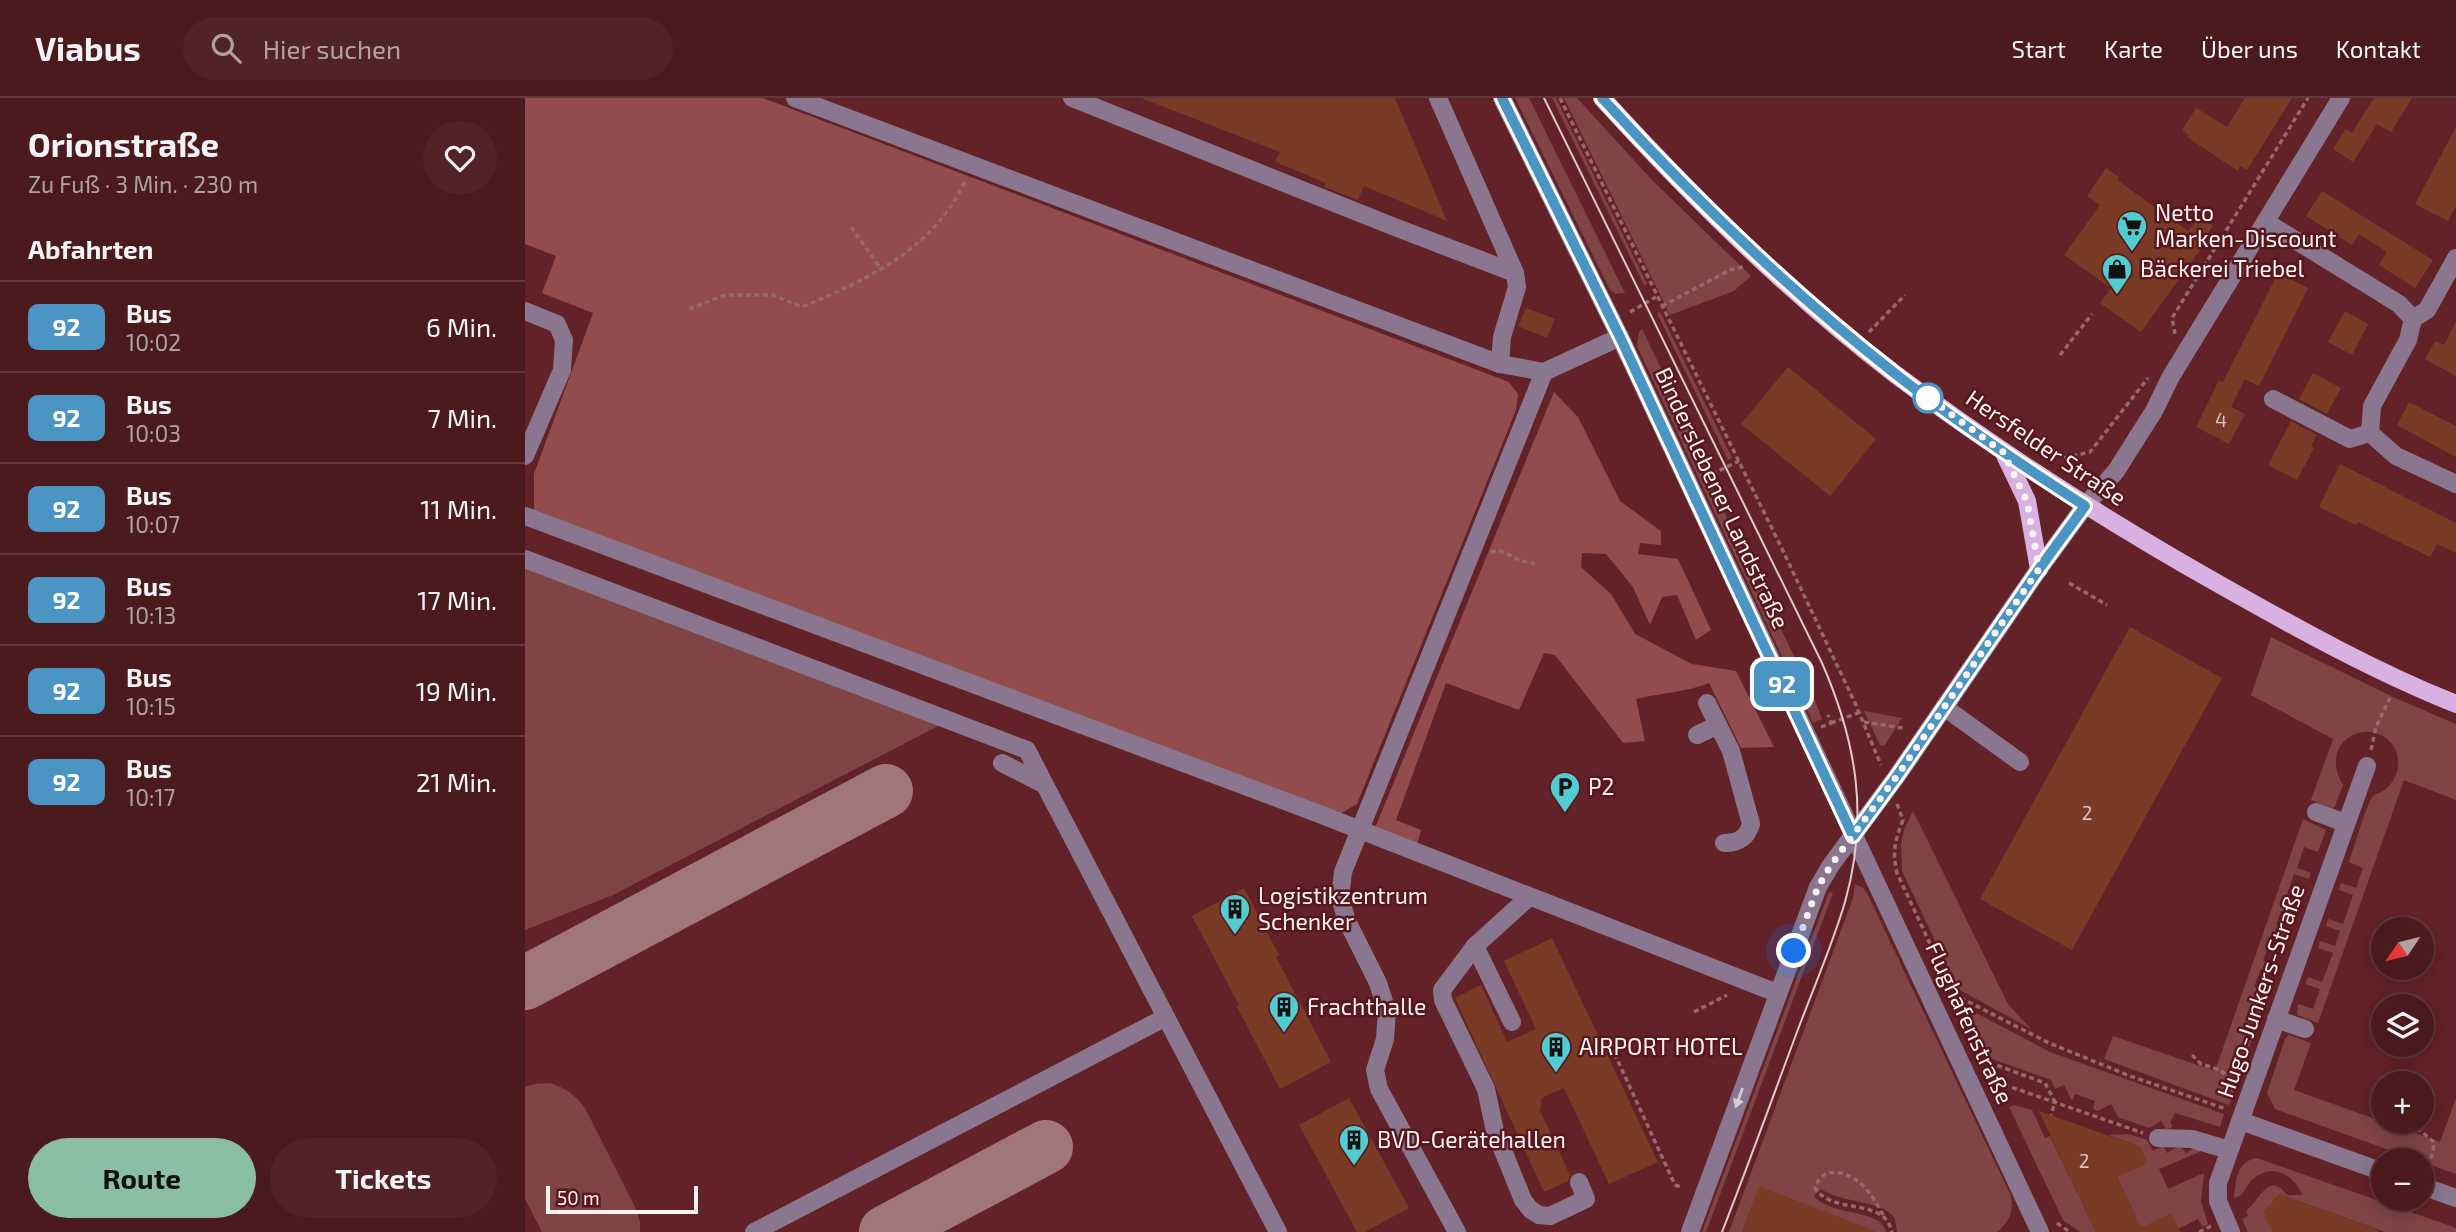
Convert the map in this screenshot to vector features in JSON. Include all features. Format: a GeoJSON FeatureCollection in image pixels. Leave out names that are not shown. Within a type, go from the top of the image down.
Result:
{"type":"FeatureCollection","features":[{"type":"Feature","properties":{"kind":"main road","name":"Hersfelder Straße"},"geometry":{"type":"LineString","coordinates":[[1602,98],[1695,196],[1803,297],[1858,344],[2003,452],[2139,540],[2347,654],[2456,704]]}},
{"type":"Feature","properties":{"kind":"main road"},"geometry":{"type":"LineString","coordinates":[[2003,452],[2027,501],[2039,569]]}},
{"type":"Feature","properties":{"kind":"street"},"geometry":{"type":"LineString","coordinates":[[796,98],[1500,364],[1544,372],[1620,337]]}},
{"type":"Feature","properties":{"kind":"street"},"geometry":{"type":"LineString","coordinates":[[1072,98],[1515,273]]}},
{"type":"Feature","properties":{"kind":"street"},"geometry":{"type":"LineString","coordinates":[[1438,98],[1515,273],[1517,287],[1502,337],[1500,364]]}},
{"type":"Feature","properties":{"kind":"street","name":"Binderslebener Landstraße"},"geometry":{"type":"LineString","coordinates":[[1502,98],[1620,337],[1853,836]]}},
{"type":"Feature","properties":{"kind":"street"},"geometry":{"type":"LineString","coordinates":[[1690,1232],[1818,887],[2039,569],[2085,506],[2116,471],[2341,98]]}},
{"type":"Feature","properties":{"kind":"street"},"geometry":{"type":"LineString","coordinates":[[2266,222],[2399,304],[2413,319]]}},
{"type":"Feature","properties":{"kind":"street"},"geometry":{"type":"LineString","coordinates":[[2456,258],[2427,310],[2413,319],[2408,340],[2372,406],[2371,433],[2396,456],[2456,484]]}},
{"type":"Feature","properties":{"kind":"street"},"geometry":{"type":"LineString","coordinates":[[525,311],[557,324],[564,340],[562,370],[525,456]]}},
{"type":"Feature","properties":{"kind":"street"},"geometry":{"type":"LineString","coordinates":[[1457,1232],[1379,1089],[1375,1070],[1385,1039],[1387,1011],[1378,983],[1347,921],[1340,898],[1343,872],[1544,372]]}},
{"type":"Feature","properties":{"kind":"street"},"geometry":{"type":"LineString","coordinates":[[2273,400],[2350,439],[2371,433]]}},
{"type":"Feature","properties":{"kind":"street"},"geometry":{"type":"LineString","coordinates":[[525,516],[1361,831],[1777,993]]}},
{"type":"Feature","properties":{"kind":"street"},"geometry":{"type":"LineString","coordinates":[[525,559],[1027,750],[1278,1232]]}},
{"type":"Feature","properties":{"kind":"street"},"geometry":{"type":"LineString","coordinates":[[1707,703],[1731,751],[1751,824],[1743,839],[1724,843]]}},
{"type":"Feature","properties":{"kind":"street"},"geometry":{"type":"LineString","coordinates":[[1944,707],[2020,762]]}},
{"type":"Feature","properties":{"kind":"street"},"geometry":{"type":"LineString","coordinates":[[1697,735],[1718,725]]}},
{"type":"Feature","properties":{"kind":"street"},"geometry":{"type":"LineString","coordinates":[[1002,763],[1045,785]]}},
{"type":"Feature","properties":{"kind":"street","name":"Hugo-Junkers-Straße"},"geometry":{"type":"LineString","coordinates":[[2231,1232],[2221,1210],[2217,1191],[2229,1150],[2367,766]]}},
{"type":"Feature","properties":{"kind":"street"},"geometry":{"type":"LineString","coordinates":[[2316,812],[2345,823]]}},
{"type":"Feature","properties":{"kind":"street","name":"Flughafenstraße"},"geometry":{"type":"LineString","coordinates":[[1853,836],[1976,1079],[2035,1230]]}},
{"type":"Feature","properties":{"kind":"street"},"geometry":{"type":"LineString","coordinates":[[1529,897],[1475,946],[1442,989],[1443,1000],[1486,1089],[1495,1131],[1523,1200],[1539,1215],[1550,1216],[1586,1199],[1579,1182]]}},
{"type":"Feature","properties":{"kind":"street"},"geometry":{"type":"LineString","coordinates":[[1475,946],[1512,1022]]}},
{"type":"Feature","properties":{"kind":"street"},"geometry":{"type":"LineString","coordinates":[[754,1232],[1166,1017]]}},
{"type":"Feature","properties":{"kind":"street"},"geometry":{"type":"LineString","coordinates":[[2276,1018],[2305,1029]]}},
{"type":"Feature","properties":{"kind":"street"},"geometry":{"type":"LineString","coordinates":[[2241,1121],[2371,1168]]}},
{"type":"Feature","properties":{"kind":"street"},"geometry":{"type":"LineString","coordinates":[[2158,1138],[2192,1139],[2229,1150]]}},
{"type":"Feature","properties":{"kind":"street"},"geometry":{"type":"LineString","coordinates":[[2434,1190],[2456,1198]]}},
{"type":"Feature","properties":{"kind":"path"},"geometry":{"type":"LineString","coordinates":[[1560,98],[1739,461],[1880,761]]}},
{"type":"Feature","properties":{"kind":"path"},"geometry":{"type":"LineString","coordinates":[[2176,339],[2172,318],[2308,98]]}},
{"type":"Feature","properties":{"kind":"path"},"geometry":{"type":"LineString","coordinates":[[689,309],[725,295],[773,295],[802,307],[860,283],[919,244],[941,220],[968,175]]}},
{"type":"Feature","properties":{"kind":"path"},"geometry":{"type":"LineString","coordinates":[[851,227],[881,269]]}},
{"type":"Feature","properties":{"kind":"path"},"geometry":{"type":"LineString","coordinates":[[1661,306],[1730,270],[1748,266]]}},
{"type":"Feature","properties":{"kind":"path"},"geometry":{"type":"LineString","coordinates":[[1858,344],[1905,295]]}},
{"type":"Feature","properties":{"kind":"path"},"geometry":{"type":"LineString","coordinates":[[1620,337],[1630,310],[1657,297]]}},
{"type":"Feature","properties":{"kind":"path"},"geometry":{"type":"LineString","coordinates":[[2060,355],[2092,314]]}},
{"type":"Feature","properties":{"kind":"path"},"geometry":{"type":"LineString","coordinates":[[2064,458],[2090,452],[2152,373]]}},
{"type":"Feature","properties":{"kind":"path"},"geometry":{"type":"LineString","coordinates":[[1713,474],[1739,461]]}},
{"type":"Feature","properties":{"kind":"path"},"geometry":{"type":"LineString","coordinates":[[1469,559],[1499,550],[1518,560],[1535,564]]}},
{"type":"Feature","properties":{"kind":"path"},"geometry":{"type":"LineString","coordinates":[[2069,583],[2107,605]]}},
{"type":"Feature","properties":{"kind":"path"},"geometry":{"type":"LineString","coordinates":[[2367,766],[2376,727],[2392,691]]}},
{"type":"Feature","properties":{"kind":"path"},"geometry":{"type":"LineString","coordinates":[[1817,729],[1859,712]]}},
{"type":"Feature","properties":{"kind":"path"},"geometry":{"type":"LineString","coordinates":[[1828,715],[1831,723]]}},
{"type":"Feature","properties":{"kind":"path"},"geometry":{"type":"LineString","coordinates":[[1863,721],[1903,728]]}},
{"type":"Feature","properties":{"kind":"path"},"geometry":{"type":"LineString","coordinates":[[1953,993],[2049,1043],[2130,1076],[2229,1110],[2241,1121]]}},
{"type":"Feature","properties":{"kind":"path"},"geometry":{"type":"LineString","coordinates":[[1694,1012],[1727,995]]}},
{"type":"Feature","properties":{"kind":"path"},"geometry":{"type":"LineString","coordinates":[[1611,1046],[1675,1185],[1681,1187]]}},
{"type":"Feature","properties":{"kind":"path"},"geometry":{"type":"LineString","coordinates":[[1597,1054],[1611,1046],[1617,1046]]}},
{"type":"Feature","properties":{"kind":"path"},"geometry":{"type":"LineString","coordinates":[[2192,1055],[2201,1064],[2220,1070],[2238,1086]]}},
{"type":"Feature","properties":{"kind":"path"},"geometry":{"type":"LineString","coordinates":[[1976,1079],[1996,1065],[2045,1083],[2055,1102],[2051,1115]]}},
{"type":"Feature","properties":{"kind":"path"},"geometry":{"type":"LineString","coordinates":[[1976,1079],[2055,1102],[2158,1138]]}},
{"type":"Feature","properties":{"kind":"path"},"geometry":{"type":"LineString","coordinates":[[2424,1134],[2434,1142],[2433,1148]]}},
{"type":"Feature","properties":{"kind":"path"},"geometry":{"type":"LineString","coordinates":[[1883,1215],[1838,1205],[1823,1198],[1815,1188],[1816,1183],[1830,1171],[1846,1174],[1861,1184],[1890,1223],[1892,1232]]}},
{"type":"Feature","properties":{"kind":"path"},"geometry":{"type":"LineString","coordinates":[[2199,1232],[2213,1226]]}},
{"type":"Feature","properties":{"kind":"shaded area"},"geometry":{"type":"Polygon","coordinates":[[[525,98],[763,98],[1509,382],[1518,394],[1516,410],[1357,804],[1340,814],[534,512],[534,474],[593,313],[542,293],[556,256],[525,244],[525,98]]]}},
{"type":"Feature","properties":{"kind":"shaded area"},"geometry":{"type":"Polygon","coordinates":[[[1515,98],[1529,98],[1625,293],[1616,294],[1610,290],[1515,98]]]}},
{"type":"Feature","properties":{"kind":"shaded area"},"geometry":{"type":"Polygon","coordinates":[[[1552,98],[1556,98],[1647,284],[1644,285],[1552,98]]]}},
{"type":"Feature","properties":{"kind":"shaded area"},"geometry":{"type":"Polygon","coordinates":[[[1564,98],[1577,98],[1652,180],[1751,276],[1734,291],[1670,315],[1564,98]]]}},
{"type":"Feature","properties":{"kind":"shaded area"},"geometry":{"type":"Polygon","coordinates":[[[1660,312],[1732,458],[1728,460],[1657,313],[1660,312]]]}},
{"type":"Feature","properties":{"kind":"shaded area"},"geometry":{"type":"Polygon","coordinates":[[[1642,329],[1709,467],[1705,472],[1822,719],[1813,723],[1637,346],[1642,329]]]}},
{"type":"Feature","properties":{"kind":"shaded area"},"geometry":{"type":"Polygon","coordinates":[[[1554,392],[1578,417],[1620,501],[1661,531],[1661,545],[1640,543],[1638,554],[1678,559],[1711,630],[1696,640],[1677,595],[1662,597],[1650,625],[1633,587],[1606,554],[1582,553],[1581,567],[1611,594],[1635,634],[1692,664],[1736,671],[1774,747],[1741,748],[1709,683],[1636,699],[1645,741],[1623,743],[1555,655],[1544,653],[1519,710],[1446,683],[1396,820],[1421,830],[1417,845],[1375,828],[1554,392]]]}},
{"type":"Feature","properties":{"kind":"shaded area"},"geometry":{"type":"Polygon","coordinates":[[[525,568],[942,724],[613,895],[525,930],[525,568]]]}},
{"type":"Feature","properties":{"kind":"shaded area"},"geometry":{"type":"Polygon","coordinates":[[[2271,637],[2393,697],[2456,724],[2456,800],[2404,780],[2318,1023],[2297,1015],[2298,1004],[2313,1009],[2320,989],[2305,984],[2308,977],[2322,982],[2333,953],[2318,948],[2320,941],[2335,946],[2340,931],[2326,926],[2328,919],[2343,924],[2353,895],[2339,890],[2341,883],[2356,888],[2363,868],[2349,862],[2370,800],[2388,787],[2396,776],[2398,757],[2392,744],[2382,736],[2371,732],[2349,737],[2336,756],[2343,785],[2335,806],[2332,808],[2311,800],[2333,739],[2251,695],[2271,637]]]}},
{"type":"Feature","properties":{"kind":"shaded area"},"geometry":{"type":"Polygon","coordinates":[[[1864,711],[1902,718],[1884,746],[1880,745],[1864,711]]]}},
{"type":"Feature","properties":{"kind":"shaded area"},"geometry":{"type":"Polygon","coordinates":[[[1913,811],[2008,1004],[2031,1029],[1958,989],[1902,871],[1901,844],[1913,811]]]}},
{"type":"Feature","properties":{"kind":"shaded area"},"geometry":{"type":"Polygon","coordinates":[[[2303,819],[2326,830],[2318,852],[2304,847],[2297,868],[2311,873],[2309,879],[2294,874],[2284,903],[2298,909],[2296,915],[2281,911],[2276,925],[2291,930],[2288,937],[2273,932],[2263,961],[2277,967],[2275,973],[2261,969],[2254,987],[2268,993],[2229,1105],[2104,1059],[2113,1036],[2215,1071],[2303,819]]]}},
{"type":"Feature","properties":{"kind":"shaded area"},"geometry":{"type":"Polygon","coordinates":[[[1855,884],[1867,893],[2011,1196],[2010,1216],[1997,1232],[1897,1232],[1894,1218],[1888,1211],[1829,1194],[1821,1189],[1814,1196],[1822,1203],[1875,1219],[1882,1224],[1886,1232],[1856,1232],[1848,1221],[1759,1187],[1742,1232],[1729,1232],[1853,898],[1855,884]]]}},
{"type":"Feature","properties":{"kind":"shaded area"},"geometry":{"type":"Polygon","coordinates":[[[1829,892],[1833,893],[1706,1232],[1702,1232],[1829,892]]]}},
{"type":"Feature","properties":{"kind":"shaded area"},"geometry":{"type":"Polygon","coordinates":[[[1965,1007],[2050,1052],[2224,1114],[2220,1127],[2175,1113],[2170,1123],[2171,1128],[2166,1129],[2161,1121],[2149,1128],[2118,1117],[2111,1104],[2098,1111],[2093,1109],[2095,1101],[2075,1094],[2072,1101],[2064,1085],[2055,1089],[2051,1080],[1987,1057],[1980,1047],[1965,1007]]]}},
{"type":"Feature","properties":{"kind":"shaded area"},"geometry":{"type":"Polygon","coordinates":[[[2289,1035],[2311,1043],[2294,1090],[2371,1117],[2371,1134],[2418,1134],[2440,1142],[2456,1098],[2456,1174],[2434,1166],[2434,1148],[2384,1148],[2275,1109],[2267,1093],[2285,1039],[2289,1035]]]}},
{"type":"Feature","properties":{"kind":"shaded area"},"geometry":{"type":"Polygon","coordinates":[[[550,1083],[570,1092],[585,1108],[635,1207],[640,1232],[542,1232],[525,1199],[525,1087],[550,1083]]]}},
{"type":"Feature","properties":{"kind":"shaded area"},"geometry":{"type":"Polygon","coordinates":[[[2014,1105],[2032,1110],[2045,1138],[2050,1136],[2096,1232],[2080,1232],[2063,1220],[2009,1107],[2014,1105]]]}},
{"type":"Feature","properties":{"kind":"shaded area"},"geometry":{"type":"Polygon","coordinates":[[[2129,1134],[2147,1140],[2153,1151],[2163,1146],[2167,1153],[2177,1147],[2186,1153],[2193,1149],[2191,1144],[2204,1150],[2159,1169],[2168,1189],[2204,1173],[2201,1202],[2208,1224],[2203,1227],[2198,1219],[2178,1229],[2171,1214],[2141,1228],[2117,1177],[2147,1163],[2140,1147],[2109,1135],[2129,1134]]]}},
{"type":"Feature","properties":{"kind":"shaded area"},"geometry":{"type":"Polygon","coordinates":[[[2257,1158],[2371,1198],[2371,1211],[2408,1211],[2456,1228],[2456,1232],[2385,1232],[2279,1194],[2272,1232],[2248,1232],[2242,1219],[2248,1216],[2246,1211],[2270,1186],[2281,1188],[2287,1195],[2302,1195],[2294,1182],[2275,1171],[2260,1174],[2243,1193],[2234,1198],[2238,1173],[2250,1160],[2257,1158]]]}},
{"type":"Feature","properties":{"kind":"building"},"geometry":{"type":"Polygon","coordinates":[[[1141,98],[1395,98],[1447,221],[1364,186],[1358,200],[1324,187],[1326,183],[1275,162],[1280,152],[1141,98]]]}},
{"type":"Feature","properties":{"kind":"building"},"geometry":{"type":"Polygon","coordinates":[[[2245,98],[2292,98],[2247,170],[2240,166],[2238,171],[2187,137],[2189,135],[2182,130],[2196,108],[2227,127],[2245,98]]]}},
{"type":"Feature","properties":{"kind":"building"},"geometry":{"type":"Polygon","coordinates":[[[2374,98],[2412,98],[2391,132],[2377,124],[2353,162],[2333,149],[2346,129],[2352,133],[2374,98]]]}},
{"type":"Feature","properties":{"kind":"building"},"geometry":{"type":"Polygon","coordinates":[[[2456,127],[2456,206],[2448,221],[2415,204],[2456,127]]]}},
{"type":"Feature","properties":{"kind":"building"},"geometry":{"type":"Polygon","coordinates":[[[2106,168],[2119,177],[2117,180],[2188,231],[2200,216],[2213,226],[2202,241],[2205,243],[2141,332],[2100,303],[2111,288],[2064,255],[2100,205],[2087,196],[2106,168]]]}},
{"type":"Feature","properties":{"kind":"building"},"geometry":{"type":"Polygon","coordinates":[[[2322,191],[2433,260],[2415,288],[2379,265],[2387,252],[2359,234],[2352,245],[2306,216],[2322,191]]]}},
{"type":"Feature","properties":{"kind":"building"},"geometry":{"type":"Polygon","coordinates":[[[2278,273],[2308,288],[2259,386],[2245,379],[2231,407],[2245,414],[2229,444],[2196,427],[2219,380],[2223,382],[2278,273]]]}},
{"type":"Feature","properties":{"kind":"building"},"geometry":{"type":"Polygon","coordinates":[[[1526,308],[1555,319],[1547,338],[1518,326],[1526,308]]]}},
{"type":"Feature","properties":{"kind":"building"},"geometry":{"type":"Polygon","coordinates":[[[2345,311],[2368,324],[2352,355],[2328,342],[2345,311]]]}},
{"type":"Feature","properties":{"kind":"building"},"geometry":{"type":"Polygon","coordinates":[[[2456,321],[2456,376],[2425,359],[2435,341],[2444,345],[2456,321]]]}},
{"type":"Feature","properties":{"kind":"building"},"geometry":{"type":"Polygon","coordinates":[[[1788,367],[1876,439],[1830,496],[1741,424],[1788,367]]]}},
{"type":"Feature","properties":{"kind":"building"},"geometry":{"type":"Polygon","coordinates":[[[2313,373],[2341,388],[2327,414],[2299,399],[2313,373]]]}},
{"type":"Feature","properties":{"kind":"building"},"geometry":{"type":"Polygon","coordinates":[[[2409,402],[2456,426],[2456,457],[2397,425],[2409,402]]]}},
{"type":"Feature","properties":{"kind":"building"},"geometry":{"type":"Polygon","coordinates":[[[2291,421],[2317,435],[2311,446],[2314,448],[2297,480],[2268,465],[2291,421]]]}},
{"type":"Feature","properties":{"kind":"building"},"geometry":{"type":"Polygon","coordinates":[[[2340,464],[2456,523],[2456,553],[2437,544],[2430,557],[2358,522],[2356,525],[2319,507],[2340,464]]]}},
{"type":"Feature","properties":{"kind":"building"},"geometry":{"type":"Polygon","coordinates":[[[2130,627],[2222,678],[2072,950],[1980,899],[2130,627]]]}},
{"type":"Feature","properties":{"kind":"building"},"geometry":{"type":"Polygon","coordinates":[[[1244,888],[1279,955],[1276,957],[1331,1062],[1280,1089],[1192,916],[1244,888]]]}},
{"type":"Feature","properties":{"kind":"building"},"geometry":{"type":"Polygon","coordinates":[[[1552,938],[1658,1162],[1609,1184],[1564,1088],[1542,1098],[1540,1111],[1570,1175],[1568,1181],[1544,1192],[1455,998],[1481,985],[1507,1042],[1536,1029],[1504,961],[1552,938]]]}},
{"type":"Feature","properties":{"kind":"building","name":"BVD-Gerätehallen"},"geometry":{"type":"Polygon","coordinates":[[[1349,1098],[1409,1208],[1365,1232],[1357,1232],[1299,1125],[1349,1098]]]}},
{"type":"Feature","properties":{"kind":"building"},"geometry":{"type":"Polygon","coordinates":[[[2039,1111],[2140,1147],[2148,1163],[2117,1177],[2141,1228],[2171,1213],[2180,1232],[2096,1232],[2039,1111]]]}},
{"type":"Feature","properties":{"kind":"building"},"geometry":{"type":"Polygon","coordinates":[[[1759,1186],[1875,1231],[1875,1232],[1742,1232],[1759,1186]]]}},
{"type":"Feature","properties":{"kind":"building"},"geometry":{"type":"Polygon","coordinates":[[[2279,1194],[2378,1232],[2272,1232],[2263,1212],[2279,1194]]]}},
{"type":"Feature","properties":{"kind":"taxiway"},"geometry":{"type":"LineString","coordinates":[[525,983],[886,791]]}},
{"type":"Feature","properties":{"kind":"taxiway"},"geometry":{"type":"LineString","coordinates":[[886,1232],[1046,1147]]}},
{"type":"Feature","properties":{"kind":"tram line"},"geometry":{"type":"LineString","coordinates":[[1544,98],[1822,663],[1844,722],[1856,781],[1856,840],[1845,902],[1722,1232]]}},
{"type":"Feature","properties":{"kind":"bus line","name":"92"},"geometry":{"type":"LineString","coordinates":[[1502,98],[1620,337],[1853,836],[2085,506],[2003,452],[1858,344],[1745,244],[1685,186],[1602,98]]}},
{"type":"Feature","properties":{"kind":"place","name":"Netto Marken-Discount"},"geometry":{"type":"Point","coordinates":[2132,253]}},
{"type":"Feature","properties":{"kind":"place","name":"Bäckerei Triebel"},"geometry":{"type":"Point","coordinates":[2117,296]}},
{"type":"Feature","properties":{"kind":"place","name":"P2"},"geometry":{"type":"Point","coordinates":[1565,814]}},
{"type":"Feature","properties":{"kind":"place","name":"Logistikzentrum Schenker"},"geometry":{"type":"Point","coordinates":[1235,936]}},
{"type":"Feature","properties":{"kind":"place","name":"Frachthalle"},"geometry":{"type":"Point","coordinates":[1284,1034]}},
{"type":"Feature","properties":{"kind":"place","name":"AIRPORT HOTEL"},"geometry":{"type":"Point","coordinates":[1556,1074]}},
{"type":"Feature","properties":{"kind":"place","name":"BVD-Gerätehallen"},"geometry":{"type":"Point","coordinates":[1354,1167]}},
{"type":"Feature","properties":{"kind":"route"},"geometry":{"type":"LineString","coordinates":[[1794,951],[1818,887],[1831,865],[1897,776],[2039,569],[2027,501],[2003,452],[1918,390],[1928,398]]}}]}
